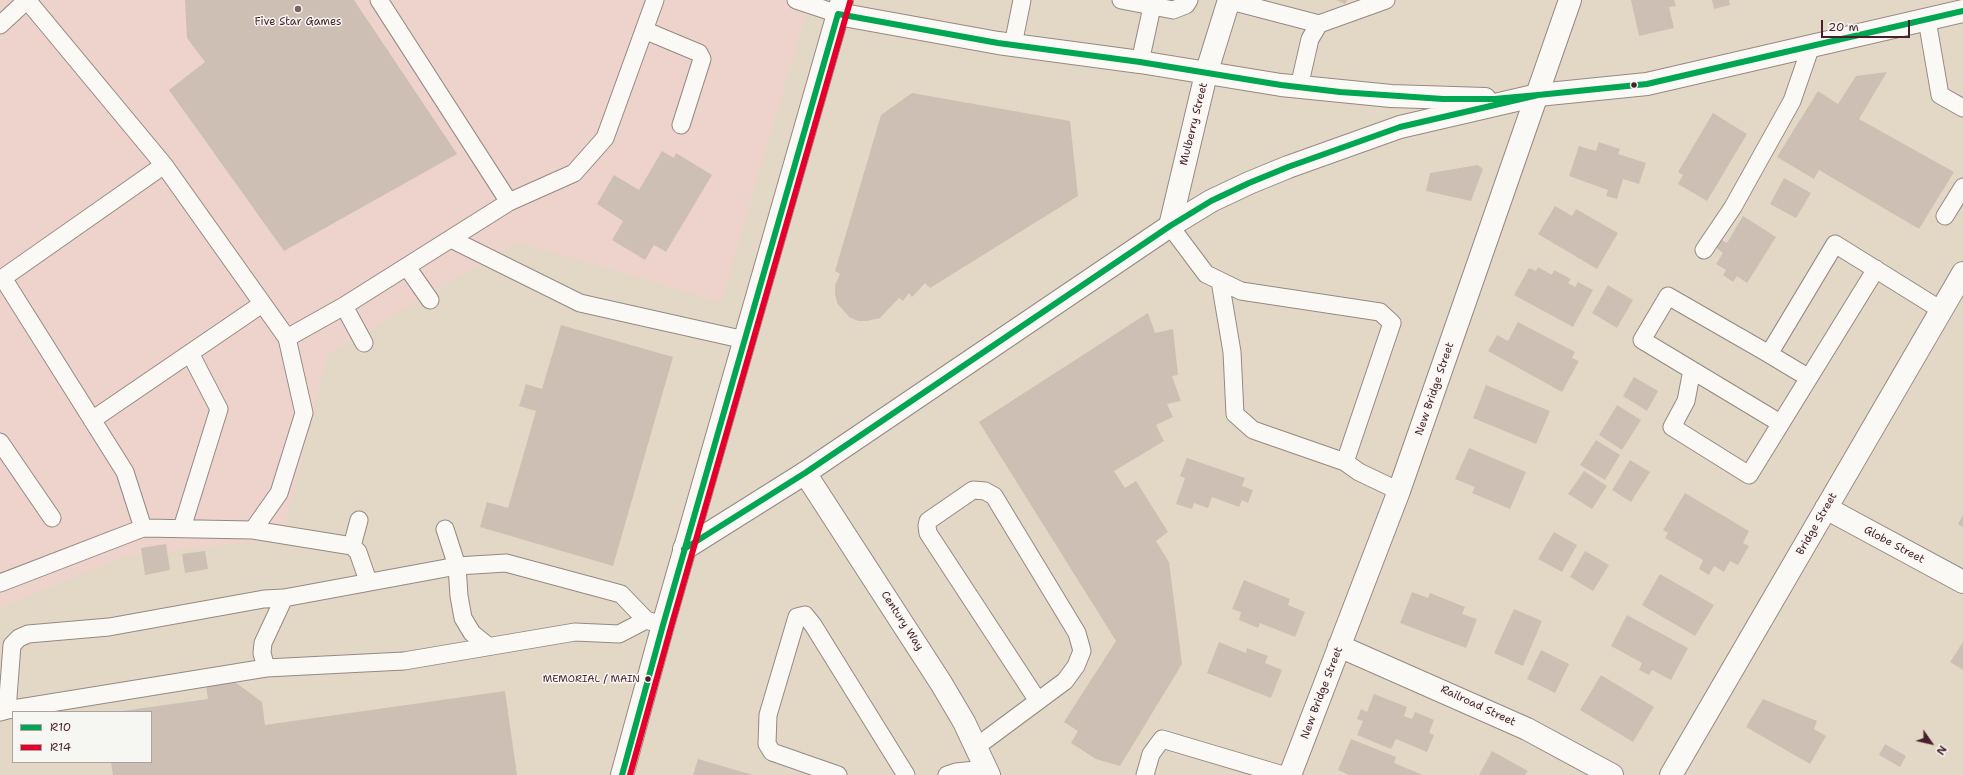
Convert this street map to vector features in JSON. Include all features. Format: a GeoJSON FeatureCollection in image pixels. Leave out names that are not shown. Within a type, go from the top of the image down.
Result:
{"type":"FeatureCollection","features":[{"type":"Feature","properties":{"kind":"street","name":"Mulberry Street"},"geometry":{"type":"LineString","coordinates":[[1170,226],[1206,74],[1228,0]]}},
{"type":"Feature","properties":{"kind":"street","name":"New Bridge Street"},"geometry":{"type":"LineString","coordinates":[[1290,775],[1399,492],[1570,0]]}},
{"type":"Feature","properties":{"kind":"street"},"geometry":{"type":"LineString","coordinates":[[622,775],[654,623],[684,549],[840,7],[1013,45],[1140,62],[1299,88],[1443,99],[1494,99],[1647,84],[1963,11]]}},
{"type":"Feature","properties":{"kind":"street"},"geometry":{"type":"LineString","coordinates":[[684,549],[805,473],[1170,226],[1211,201],[1249,183],[1400,127],[1538,95]]}},
{"type":"Feature","properties":{"kind":"street","name":"Bridge Street"},"geometry":{"type":"LineString","coordinates":[[1671,775],[1963,273]]}},
{"type":"Feature","properties":{"kind":"street","name":"Century Way"},"geometry":{"type":"LineString","coordinates":[[805,473],[941,682],[976,747],[987,772]]}},
{"type":"Feature","properties":{"kind":"street","name":"Globe Street"},"geometry":{"type":"LineString","coordinates":[[1826,508],[1963,582]]}},
{"type":"Feature","properties":{"kind":"street","name":"Railroad Street"},"geometry":{"type":"LineString","coordinates":[[1339,646],[1527,729],[1612,775]]}},
{"type":"Feature","properties":{"kind":"lane"},"geometry":{"type":"LineString","coordinates":[[0,25],[27,0],[164,165],[287,338],[304,413],[279,493],[254,530]]}},
{"type":"Feature","properties":{"kind":"lane"},"geometry":{"type":"LineString","coordinates":[[379,0],[509,202]]}},
{"type":"Feature","properties":{"kind":"lane"},"geometry":{"type":"LineString","coordinates":[[287,338],[344,306],[509,202],[574,172],[605,138],[655,0]]}},
{"type":"Feature","properties":{"kind":"lane"},"geometry":{"type":"LineString","coordinates":[[796,0],[840,7]]}},
{"type":"Feature","properties":{"kind":"lane"},"geometry":{"type":"LineString","coordinates":[[1013,45],[1022,0]]}},
{"type":"Feature","properties":{"kind":"lane"},"geometry":{"type":"LineString","coordinates":[[1121,0],[1173,10],[1186,5],[1189,0]]}},
{"type":"Feature","properties":{"kind":"lane"},"geometry":{"type":"LineString","coordinates":[[1228,0],[1319,24],[1386,0]]}},
{"type":"Feature","properties":{"kind":"lane"},"geometry":{"type":"LineString","coordinates":[[1140,62],[1152,7]]}},
{"type":"Feature","properties":{"kind":"lane"},"geometry":{"type":"LineString","coordinates":[[1927,20],[1940,95],[1963,108]]}},
{"type":"Feature","properties":{"kind":"lane"},"geometry":{"type":"LineString","coordinates":[[1299,88],[1310,39],[1319,24]]}},
{"type":"Feature","properties":{"kind":"lane"},"geometry":{"type":"LineString","coordinates":[[644,30],[699,53],[702,59],[681,125]]}},
{"type":"Feature","properties":{"kind":"lane"},"geometry":{"type":"LineString","coordinates":[[1704,250],[1733,207],[1792,101],[1811,46]]}},
{"type":"Feature","properties":{"kind":"lane"},"geometry":{"type":"LineString","coordinates":[[143,528],[125,472],[1,279],[164,165]]}},
{"type":"Feature","properties":{"kind":"lane"},"geometry":{"type":"LineString","coordinates":[[1945,216],[1963,187]]}},
{"type":"Feature","properties":{"kind":"lane"},"geometry":{"type":"LineString","coordinates":[[1170,226],[1206,274],[1241,291],[1380,312],[1392,323],[1345,462]]}},
{"type":"Feature","properties":{"kind":"lane"},"geometry":{"type":"LineString","coordinates":[[451,239],[580,302],[745,340]]}},
{"type":"Feature","properties":{"kind":"lane"},"geometry":{"type":"LineString","coordinates":[[1769,354],[1835,244],[1941,310]]}},
{"type":"Feature","properties":{"kind":"lane"},"geometry":{"type":"LineString","coordinates":[[406,266],[430,300]]}},
{"type":"Feature","properties":{"kind":"lane"},"geometry":{"type":"LineString","coordinates":[[1692,370],[1686,401],[1672,427],[1749,474],[1876,269]]}},
{"type":"Feature","properties":{"kind":"lane"},"geometry":{"type":"LineString","coordinates":[[1220,281],[1232,352],[1234,414],[1253,430],[1345,462],[1359,472],[1399,492]]}},
{"type":"Feature","properties":{"kind":"lane"},"geometry":{"type":"LineString","coordinates":[[1780,423],[1642,340],[1668,296],[1809,378]]}},
{"type":"Feature","properties":{"kind":"lane"},"geometry":{"type":"LineString","coordinates":[[92,420],[262,304]]}},
{"type":"Feature","properties":{"kind":"lane"},"geometry":{"type":"LineString","coordinates":[[344,306],[364,343]]}},
{"type":"Feature","properties":{"kind":"lane"},"geometry":{"type":"LineString","coordinates":[[182,528],[219,409],[190,353]]}},
{"type":"Feature","properties":{"kind":"lane"},"geometry":{"type":"LineString","coordinates":[[0,442],[52,518]]}},
{"type":"Feature","properties":{"kind":"lane"},"geometry":{"type":"LineString","coordinates":[[976,747],[1065,681],[1076,666],[1082,651],[1077,633],[994,496],[985,491],[973,490],[928,521],[928,533],[1038,701]]}},
{"type":"Feature","properties":{"kind":"lane"},"geometry":{"type":"LineString","coordinates":[[352,546],[359,520]]}},
{"type":"Feature","properties":{"kind":"lane"},"geometry":{"type":"LineString","coordinates":[[0,583],[143,528],[254,530],[352,546],[358,552],[368,581]]}},
{"type":"Feature","properties":{"kind":"lane"},"geometry":{"type":"LineString","coordinates":[[445,529],[457,566],[459,596],[463,618],[472,633],[488,646]]}},
{"type":"Feature","properties":{"kind":"lane"},"geometry":{"type":"LineString","coordinates":[[506,563],[616,592],[654,623],[619,634],[575,632],[404,661],[266,668],[4,711],[12,646],[19,638],[28,634],[109,627],[264,599],[284,598],[368,581],[457,566],[506,563]]}},
{"type":"Feature","properties":{"kind":"lane"},"geometry":{"type":"LineString","coordinates":[[266,668],[262,653],[263,642],[284,598]]}},
{"type":"Feature","properties":{"kind":"lane"},"geometry":{"type":"LineString","coordinates":[[838,775],[772,752],[767,744],[768,715],[770,708],[798,617],[805,615],[813,625],[906,775]]}},
{"type":"Feature","properties":{"kind":"lane"},"geometry":{"type":"LineString","coordinates":[[1144,775],[1151,754],[1162,739],[1283,775]]}},
{"type":"Feature","properties":{"kind":"lane"},"geometry":{"type":"LineString","coordinates":[[947,775],[956,772],[987,772]]}},
{"type":"Feature","properties":{"kind":"shaded area"},"geometry":{"type":"Polygon","coordinates":[[[0,0],[810,0],[721,302],[518,242],[328,354],[282,538],[126,556],[0,608],[0,0]]]}},
{"type":"Feature","properties":{"kind":"building"},"geometry":{"type":"Polygon","coordinates":[[[185,0],[354,0],[457,154],[284,251],[169,90],[205,62],[187,38],[185,0]]]}},
{"type":"Feature","properties":{"kind":"building"},"geometry":{"type":"Polygon","coordinates":[[[1336,0],[1347,0],[1345,4],[1336,0]]]}},
{"type":"Feature","properties":{"kind":"building"},"geometry":{"type":"Polygon","coordinates":[[[1631,0],[1674,0],[1676,6],[1669,7],[1674,28],[1639,36],[1631,0]]]}},
{"type":"Feature","properties":{"kind":"building"},"geometry":{"type":"Polygon","coordinates":[[[1712,0],[1729,0],[1730,5],[1714,9],[1712,0]]]}},
{"type":"Feature","properties":{"kind":"building"},"geometry":{"type":"Polygon","coordinates":[[[1887,72],[1859,119],[1954,172],[1919,229],[1819,170],[1814,179],[1777,157],[1818,91],[1838,104],[1856,76],[1887,72]]]}},
{"type":"Feature","properties":{"kind":"building"},"geometry":{"type":"Polygon","coordinates":[[[912,93],[1070,121],[1078,196],[930,288],[925,283],[912,297],[909,293],[903,301],[899,298],[880,318],[867,321],[858,321],[849,317],[837,303],[835,285],[840,274],[835,271],[881,115],[912,93]]]}},
{"type":"Feature","properties":{"kind":"building"},"geometry":{"type":"Polygon","coordinates":[[[1713,113],[1747,134],[1707,201],[1678,184],[1683,175],[1678,172],[1713,113]]]}},
{"type":"Feature","properties":{"kind":"building"},"geometry":{"type":"Polygon","coordinates":[[[1599,142],[1620,149],[1618,154],[1646,163],[1639,184],[1623,179],[1617,199],[1606,196],[1608,190],[1569,176],[1579,146],[1596,151],[1599,142]]]}},
{"type":"Feature","properties":{"kind":"building"},"geometry":{"type":"Polygon","coordinates":[[[662,151],[674,158],[676,153],[712,175],[666,252],[654,245],[645,260],[612,240],[623,221],[597,204],[614,175],[639,190],[662,151]]]}},
{"type":"Feature","properties":{"kind":"building"},"geometry":{"type":"Polygon","coordinates":[[[1478,165],[1483,169],[1471,201],[1426,191],[1430,173],[1478,165]]]}},
{"type":"Feature","properties":{"kind":"building"},"geometry":{"type":"Polygon","coordinates":[[[1784,178],[1811,193],[1796,218],[1770,204],[1784,178]]]}},
{"type":"Feature","properties":{"kind":"building"},"geometry":{"type":"Polygon","coordinates":[[[1555,206],[1572,216],[1576,209],[1618,233],[1597,269],[1538,234],[1555,206]]]}},
{"type":"Feature","properties":{"kind":"building"},"geometry":{"type":"Polygon","coordinates":[[[1743,216],[1776,237],[1747,283],[1737,276],[1733,282],[1723,275],[1726,270],[1716,264],[1723,253],[1715,247],[1720,239],[1727,243],[1743,216]]]}},
{"type":"Feature","properties":{"kind":"building"},"geometry":{"type":"Polygon","coordinates":[[[1538,267],[1552,275],[1554,270],[1571,279],[1568,283],[1575,287],[1578,282],[1593,290],[1573,327],[1514,295],[1529,268],[1536,271],[1538,267]]]}},
{"type":"Feature","properties":{"kind":"building"},"geometry":{"type":"Polygon","coordinates":[[[1608,285],[1633,300],[1617,328],[1592,313],[1608,285]]]}},
{"type":"Feature","properties":{"kind":"building"},"geometry":{"type":"Polygon","coordinates":[[[1148,313],[1155,333],[1173,329],[1178,375],[1172,376],[1181,401],[1167,404],[1173,417],[1156,425],[1164,441],[1114,471],[1125,488],[1136,481],[1168,532],[1156,541],[1169,562],[1182,664],[1120,766],[1096,759],[1071,743],[1078,731],[1064,722],[1116,641],[979,422],[1148,313]]]}},
{"type":"Feature","properties":{"kind":"building"},"geometry":{"type":"Polygon","coordinates":[[[1518,322],[1575,352],[1572,358],[1579,361],[1562,392],[1488,351],[1497,335],[1508,341],[1518,322]]]}},
{"type":"Feature","properties":{"kind":"building"},"geometry":{"type":"Polygon","coordinates":[[[561,325],[673,357],[613,566],[480,527],[487,502],[508,508],[536,411],[519,406],[526,384],[542,389],[561,325]]]}},
{"type":"Feature","properties":{"kind":"building"},"geometry":{"type":"Polygon","coordinates":[[[1634,377],[1658,391],[1647,411],[1623,396],[1634,377]]]}},
{"type":"Feature","properties":{"kind":"building"},"geometry":{"type":"Polygon","coordinates":[[[1486,385],[1550,411],[1536,444],[1473,418],[1486,385]]]}},
{"type":"Feature","properties":{"kind":"building"},"geometry":{"type":"Polygon","coordinates":[[[1617,405],[1641,420],[1622,450],[1599,435],[1617,405]]]}},
{"type":"Feature","properties":{"kind":"building"},"geometry":{"type":"Polygon","coordinates":[[[1596,440],[1620,455],[1605,480],[1580,465],[1596,440]]]}},
{"type":"Feature","properties":{"kind":"building"},"geometry":{"type":"Polygon","coordinates":[[[1469,448],[1526,472],[1510,509],[1472,493],[1475,487],[1455,479],[1469,448]]]}},
{"type":"Feature","properties":{"kind":"building"},"geometry":{"type":"Polygon","coordinates":[[[1187,458],[1245,478],[1242,486],[1253,490],[1248,503],[1242,500],[1239,507],[1212,497],[1208,508],[1194,503],[1192,509],[1176,504],[1185,478],[1180,476],[1187,458]]]}},
{"type":"Feature","properties":{"kind":"building"},"geometry":{"type":"Polygon","coordinates":[[[1630,460],[1650,472],[1631,502],[1612,490],[1630,460]]]}},
{"type":"Feature","properties":{"kind":"building"},"geometry":{"type":"Polygon","coordinates":[[[1584,471],[1607,486],[1592,509],[1568,494],[1584,471]]]}},
{"type":"Feature","properties":{"kind":"building"},"geometry":{"type":"Polygon","coordinates":[[[1685,493],[1749,531],[1743,543],[1749,546],[1738,565],[1730,561],[1724,572],[1714,566],[1709,575],[1699,569],[1703,560],[1665,538],[1668,533],[1663,530],[1685,493]]]}},
{"type":"Feature","properties":{"kind":"building"},"geometry":{"type":"Polygon","coordinates":[[[1963,515],[1963,527],[1958,524],[1963,515]]]}},
{"type":"Feature","properties":{"kind":"building"},"geometry":{"type":"Polygon","coordinates":[[[1554,532],[1577,545],[1562,572],[1538,559],[1554,532]]]}},
{"type":"Feature","properties":{"kind":"building"},"geometry":{"type":"Polygon","coordinates":[[[166,544],[170,570],[145,575],[141,548],[166,544]]]}},
{"type":"Feature","properties":{"kind":"building"},"geometry":{"type":"Polygon","coordinates":[[[205,551],[208,569],[185,573],[182,554],[205,551]]]}},
{"type":"Feature","properties":{"kind":"building"},"geometry":{"type":"Polygon","coordinates":[[[1585,551],[1609,565],[1593,591],[1570,577],[1585,551]]]}},
{"type":"Feature","properties":{"kind":"building"},"geometry":{"type":"Polygon","coordinates":[[[1660,574],[1714,605],[1695,636],[1642,605],[1660,574]]]}},
{"type":"Feature","properties":{"kind":"building"},"geometry":{"type":"Polygon","coordinates":[[[1244,580],[1290,599],[1288,605],[1305,612],[1295,637],[1260,623],[1258,628],[1239,620],[1241,612],[1232,609],[1244,580]]]}},
{"type":"Feature","properties":{"kind":"building"},"geometry":{"type":"Polygon","coordinates":[[[1412,592],[1428,598],[1430,593],[1465,607],[1462,614],[1477,619],[1466,648],[1400,623],[1412,592]]]}},
{"type":"Feature","properties":{"kind":"building"},"geometry":{"type":"Polygon","coordinates":[[[1514,609],[1542,621],[1523,666],[1494,653],[1514,609]]]}},
{"type":"Feature","properties":{"kind":"building"},"geometry":{"type":"Polygon","coordinates":[[[1627,615],[1688,648],[1671,680],[1652,670],[1649,675],[1639,670],[1642,663],[1611,646],[1627,615]]]}},
{"type":"Feature","properties":{"kind":"building"},"geometry":{"type":"Polygon","coordinates":[[[1219,642],[1246,653],[1247,648],[1268,656],[1265,663],[1282,670],[1271,698],[1207,673],[1219,642]]]}},
{"type":"Feature","properties":{"kind":"building"},"geometry":{"type":"Polygon","coordinates":[[[1963,642],[1963,670],[1950,662],[1963,642]]]}},
{"type":"Feature","properties":{"kind":"building"},"geometry":{"type":"Polygon","coordinates":[[[1541,650],[1569,664],[1555,693],[1527,679],[1541,650]]]}},
{"type":"Feature","properties":{"kind":"building"},"geometry":{"type":"Polygon","coordinates":[[[1601,675],[1654,707],[1633,742],[1580,710],[1601,675]]]}},
{"type":"Feature","properties":{"kind":"building"},"geometry":{"type":"Polygon","coordinates":[[[235,682],[262,702],[265,725],[505,691],[517,775],[113,775],[111,763],[152,763],[152,711],[122,711],[208,699],[206,686],[235,682]]]}},
{"type":"Feature","properties":{"kind":"building"},"geometry":{"type":"Polygon","coordinates":[[[1374,694],[1407,707],[1404,716],[1412,719],[1415,712],[1434,720],[1429,733],[1434,735],[1427,752],[1396,739],[1391,749],[1357,735],[1363,721],[1357,719],[1361,709],[1367,712],[1374,694]]]}},
{"type":"Feature","properties":{"kind":"building"},"geometry":{"type":"Polygon","coordinates":[[[1763,699],[1817,721],[1814,729],[1826,736],[1810,764],[1746,727],[1763,699]]]}},
{"type":"Feature","properties":{"kind":"building"},"geometry":{"type":"Polygon","coordinates":[[[1351,739],[1396,757],[1394,763],[1423,775],[1349,775],[1338,770],[1351,739]]]}},
{"type":"Feature","properties":{"kind":"building"},"geometry":{"type":"Polygon","coordinates":[[[1885,744],[1906,756],[1900,767],[1879,755],[1885,744]]]}},
{"type":"Feature","properties":{"kind":"building"},"geometry":{"type":"Polygon","coordinates":[[[1492,751],[1528,771],[1525,775],[1479,775],[1492,751]]]}},
{"type":"Feature","properties":{"kind":"building"},"geometry":{"type":"Polygon","coordinates":[[[698,759],[753,775],[693,775],[698,759]]]}},
{"type":"Feature","properties":{"kind":"transit line","name":"R14"},"geometry":{"type":"LineString","coordinates":[[630,775],[850,2]]}},
{"type":"Feature","properties":{"kind":"transit line","name":"R10"},"geometry":{"type":"LineString","coordinates":[[684,549],[805,473],[1170,226],[1211,201],[1249,183],[1288,167],[1400,127],[1538,95],[1647,84],[1963,11]]}},
{"type":"Feature","properties":{"kind":"transit line","name":"R10"},"geometry":{"type":"LineString","coordinates":[[622,775],[663,625],[838,14],[998,43],[1140,62],[1281,85],[1340,92],[1443,99],[1494,99],[1538,95]]}},
{"type":"Feature","properties":{"kind":"place","name":"Five Star Games"},"geometry":{"type":"Point","coordinates":[298,9]}},
{"type":"Feature","properties":{"kind":"place","name":"MEMORIAL / MAIN"},"geometry":{"type":"Point","coordinates":[648,679]}}]}
